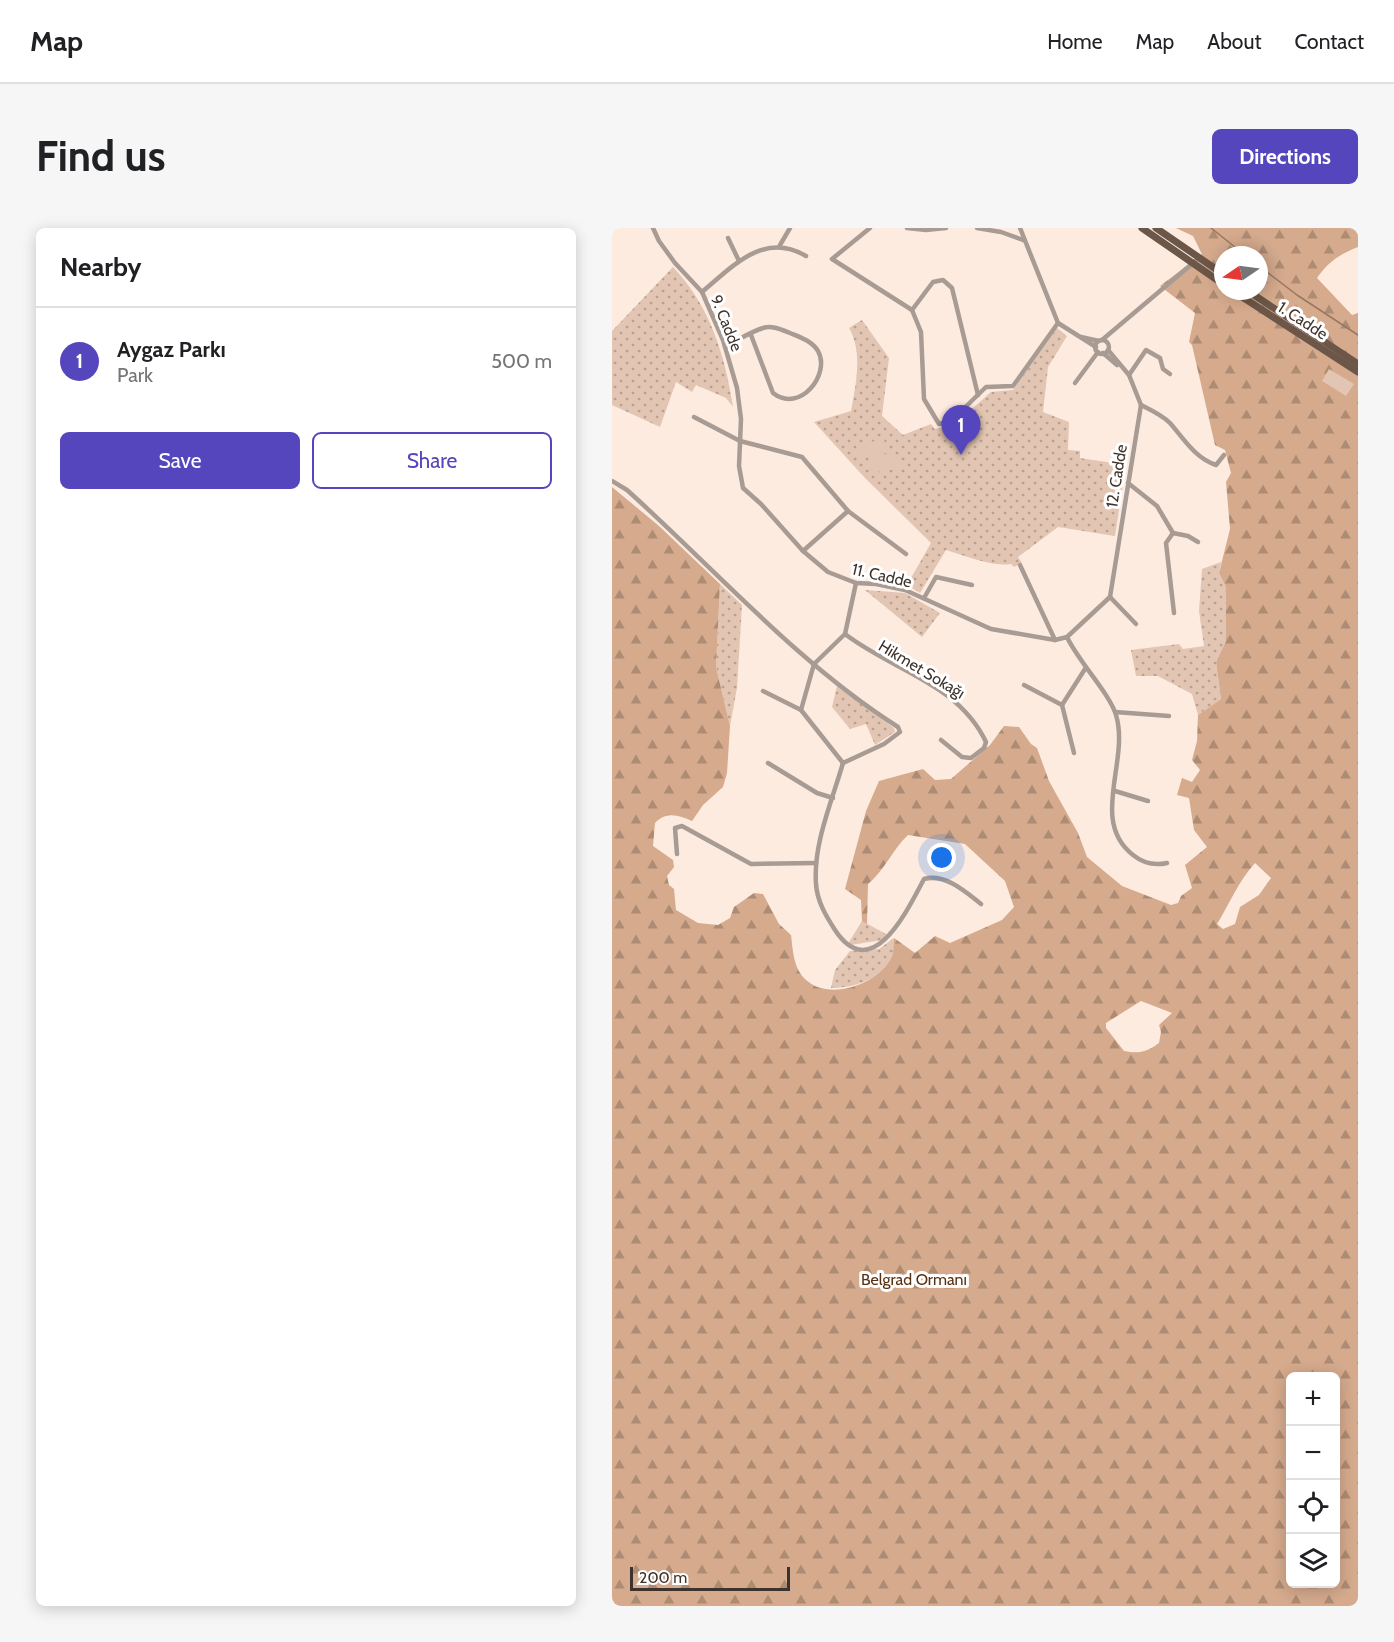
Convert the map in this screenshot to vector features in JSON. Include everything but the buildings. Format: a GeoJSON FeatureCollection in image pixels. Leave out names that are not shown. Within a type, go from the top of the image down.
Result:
{"type":"FeatureCollection","features":[{"type":"Feature","properties":{"kind":"main road"},"geometry":{"type":"LineString","coordinates":[[1142,228],[1214,270]]}},
{"type":"Feature","properties":{"kind":"main road"},"geometry":{"type":"LineString","coordinates":[[1156,228],[1214,276]]}},
{"type":"Feature","properties":{"kind":"main road","name":"1. Cadde"},"geometry":{"type":"LineString","coordinates":[[1247,300],[1358,372]]}},
{"type":"Feature","properties":{"kind":"main road","name":"1. Cadde"},"geometry":{"type":"LineString","coordinates":[[1262,300],[1358,364]]}},
{"type":"Feature","properties":{"kind":"street","name":"9. Cadde"},"geometry":{"type":"LineString","coordinates":[[653,228],[659,241],[675,263],[702,292],[725,346],[737,388],[741,419],[740,441]]}},
{"type":"Feature","properties":{"kind":"street"},"geometry":{"type":"LineString","coordinates":[[702,292],[739,261],[780,245],[790,228]]}},
{"type":"Feature","properties":{"kind":"street"},"geometry":{"type":"LineString","coordinates":[[870,228],[832,259],[912,309],[921,332],[924,399],[939,424],[951,421],[986,387],[1013,386],[1058,323]]}},
{"type":"Feature","properties":{"kind":"street"},"geometry":{"type":"LineString","coordinates":[[907,228],[926,230],[946,228]]}},
{"type":"Feature","properties":{"kind":"street"},"geometry":{"type":"LineString","coordinates":[[977,228],[1001,232],[1023,240]]}},
{"type":"Feature","properties":{"kind":"street"},"geometry":{"type":"LineString","coordinates":[[1020,228],[1058,323],[1103,350],[1129,375],[1142,405],[1168,421],[1192,449],[1208,462],[1216,465],[1224,455]]}},
{"type":"Feature","properties":{"kind":"street"},"geometry":{"type":"LineString","coordinates":[[728,238],[739,261]]}},
{"type":"Feature","properties":{"kind":"street"},"geometry":{"type":"LineString","coordinates":[[780,245],[806,256]]}},
{"type":"Feature","properties":{"kind":"street"},"geometry":{"type":"LineString","coordinates":[[1080,337],[1100,340],[1114,332],[1196,261]]}},
{"type":"Feature","properties":{"kind":"street"},"geometry":{"type":"LineString","coordinates":[[912,309],[933,282],[943,280],[952,288],[978,395]]}},
{"type":"Feature","properties":{"kind":"street"},"geometry":{"type":"LineString","coordinates":[[725,346],[764,328],[778,328],[807,341],[818,351],[820,364],[816,380],[806,394],[792,401],[781,399],[773,393],[751,335]]}},
{"type":"Feature","properties":{"kind":"street"},"geometry":{"type":"LineString","coordinates":[[1075,383],[1103,350],[1114,332]]}},
{"type":"Feature","properties":{"kind":"street"},"geometry":{"type":"LineString","coordinates":[[1100,340],[1103,350]]}},
{"type":"Feature","properties":{"kind":"street"},"geometry":{"type":"LineString","coordinates":[[1100,340],[1103,350]]}},
{"type":"Feature","properties":{"kind":"street"},"geometry":{"type":"LineString","coordinates":[[1129,375],[1146,350],[1160,358],[1163,369],[1170,374]]}},
{"type":"Feature","properties":{"kind":"street","name":"12. Cadde"},"geometry":{"type":"LineString","coordinates":[[1110,597],[1142,405]]}},
{"type":"Feature","properties":{"kind":"street"},"geometry":{"type":"LineString","coordinates":[[694,417],[740,441],[802,457],[848,511],[906,554]]}},
{"type":"Feature","properties":{"kind":"street","name":"11. Cadde"},"geometry":{"type":"LineString","coordinates":[[740,441],[739,466],[743,488],[761,504],[803,551],[828,572],[856,583],[876,584],[905,590],[991,629],[1055,640]]}},
{"type":"Feature","properties":{"kind":"street"},"geometry":{"type":"LineString","coordinates":[[612,481],[634,496],[717,574],[737,597],[814,664],[898,727],[900,732],[885,744],[843,763],[816,863],[816,886],[821,907],[844,944],[853,948],[868,948],[885,942],[901,923],[924,879],[933,876],[957,886],[981,904]]}},
{"type":"Feature","properties":{"kind":"street"},"geometry":{"type":"LineString","coordinates":[[1128,483],[1157,506],[1173,533],[1188,536],[1198,542]]}},
{"type":"Feature","properties":{"kind":"street"},"geometry":{"type":"LineString","coordinates":[[803,551],[848,511]]}},
{"type":"Feature","properties":{"kind":"street"},"geometry":{"type":"LineString","coordinates":[[1173,533],[1166,543],[1174,613]]}},
{"type":"Feature","properties":{"kind":"street"},"geometry":{"type":"LineString","coordinates":[[1020,565],[1055,640],[1067,637],[1110,597],[1136,624]]}},
{"type":"Feature","properties":{"kind":"street"},"geometry":{"type":"LineString","coordinates":[[924,598],[936,577],[972,585]]}},
{"type":"Feature","properties":{"kind":"street"},"geometry":{"type":"LineString","coordinates":[[801,710],[814,664],[845,634],[856,583]]}},
{"type":"Feature","properties":{"kind":"street","name":"Hikmet Sokağı"},"geometry":{"type":"LineString","coordinates":[[845,634],[954,699],[974,718],[986,742],[984,748],[971,758],[962,757],[941,740]]}},
{"type":"Feature","properties":{"kind":"street"},"geometry":{"type":"LineString","coordinates":[[1067,637],[1085,669],[1115,712],[1118,757],[1111,822],[1122,844],[1145,863],[1167,863]]}},
{"type":"Feature","properties":{"kind":"street"},"geometry":{"type":"LineString","coordinates":[[1074,753],[1062,705],[1085,669]]}},
{"type":"Feature","properties":{"kind":"street"},"geometry":{"type":"LineString","coordinates":[[1024,686],[1062,705]]}},
{"type":"Feature","properties":{"kind":"street"},"geometry":{"type":"LineString","coordinates":[[764,691],[801,710],[843,763]]}},
{"type":"Feature","properties":{"kind":"street"},"geometry":{"type":"LineString","coordinates":[[1115,712],[1168,716]]}},
{"type":"Feature","properties":{"kind":"street"},"geometry":{"type":"LineString","coordinates":[[768,762],[817,793],[833,798]]}},
{"type":"Feature","properties":{"kind":"street"},"geometry":{"type":"LineString","coordinates":[[1115,791],[1148,801]]}},
{"type":"Feature","properties":{"kind":"street"},"geometry":{"type":"LineString","coordinates":[[677,854],[675,828],[682,826],[751,864],[816,863]]}},
{"type":"Feature","properties":{"kind":"shaded area"},"geometry":{"type":"Polygon","coordinates":[[[673,267],[697,298],[714,332],[733,407],[726,398],[696,385],[692,392],[676,382],[660,427],[612,405],[612,331],[673,267]]]}},
{"type":"Feature","properties":{"kind":"shaded area"},"geometry":{"type":"Polygon","coordinates":[[[862,320],[889,358],[882,416],[903,435],[931,424],[935,429],[955,424],[991,392],[1013,390],[1057,328],[1067,336],[1048,367],[1043,412],[1069,422],[1068,450],[1080,451],[1080,458],[1126,465],[1115,536],[1058,527],[1018,557],[1022,563],[1014,567],[1011,564],[987,562],[946,550],[920,593],[907,585],[931,543],[865,478],[814,422],[851,411],[857,358],[856,347],[849,328],[862,320]]]}},
{"type":"Feature","properties":{"kind":"shaded area"},"geometry":{"type":"Polygon","coordinates":[[[1329,369],[1354,384],[1346,396],[1322,381],[1329,369]]]}},
{"type":"Feature","properties":{"kind":"shaded area"},"geometry":{"type":"Polygon","coordinates":[[[884,439],[887,453],[859,459],[856,445],[884,439]]]}},
{"type":"Feature","properties":{"kind":"shaded area"},"geometry":{"type":"Polygon","coordinates":[[[897,454],[900,468],[872,473],[869,460],[897,454]]]}},
{"type":"Feature","properties":{"kind":"shaded area"},"geometry":{"type":"Polygon","coordinates":[[[1221,562],[1219,573],[1226,587],[1226,641],[1216,662],[1221,699],[1198,715],[1192,694],[1158,676],[1136,676],[1131,650],[1179,644],[1183,649],[1204,646],[1199,611],[1202,569],[1221,562]]]}},
{"type":"Feature","properties":{"kind":"shaded area"},"geometry":{"type":"Polygon","coordinates":[[[720,584],[742,605],[737,688],[730,726],[716,667],[720,584]]]}},
{"type":"Feature","properties":{"kind":"shaded area"},"geometry":{"type":"Polygon","coordinates":[[[865,590],[905,593],[940,613],[922,637],[865,590]]]}},
{"type":"Feature","properties":{"kind":"shaded area"},"geometry":{"type":"Polygon","coordinates":[[[837,686],[894,728],[895,732],[875,745],[866,724],[850,729],[832,707],[837,686]]]}},
{"type":"Feature","properties":{"kind":"shaded area"},"geometry":{"type":"Polygon","coordinates":[[[862,921],[886,934],[883,940],[850,945],[849,942],[862,921]]]}},
{"type":"Feature","properties":{"kind":"shaded area"},"geometry":{"type":"Polygon","coordinates":[[[894,938],[892,956],[881,971],[866,981],[831,988],[835,970],[850,951],[879,949],[894,938]]]}},
{"type":"Feature","properties":{"kind":"green space","name":"Belgrad Ormanı"},"geometry":{"type":"Polygon","coordinates":[[[1176,228],[1358,228],[1358,247],[1335,259],[1317,278],[1352,315],[1358,313],[1358,1606],[612,1606],[612,487],[659,526],[720,584],[716,667],[730,726],[727,773],[723,787],[703,805],[692,821],[673,815],[659,819],[655,823],[653,846],[673,860],[674,867],[667,876],[669,885],[674,889],[676,910],[698,923],[718,925],[730,918],[734,907],[754,893],[763,894],[779,924],[791,935],[794,958],[801,974],[815,986],[826,989],[852,987],[876,975],[892,956],[894,938],[915,953],[935,936],[950,943],[1002,920],[1014,907],[1005,881],[965,844],[908,835],[868,884],[867,924],[862,921],[861,900],[845,889],[866,811],[879,781],[923,769],[935,780],[951,779],[990,745],[1004,726],[1019,727],[1031,744],[1037,748],[1049,781],[1078,833],[1087,857],[1122,886],[1171,905],[1178,903],[1181,896],[1192,888],[1185,865],[1207,847],[1194,830],[1189,798],[1177,795],[1182,778],[1192,782],[1200,770],[1192,760],[1197,741],[1198,715],[1221,699],[1216,662],[1226,641],[1226,587],[1219,573],[1230,529],[1226,482],[1231,473],[1225,450],[1215,445],[1192,345],[1189,342],[1195,313],[1160,286],[1202,254],[1193,236],[1176,228]],[[1255,863],[1239,885],[1217,924],[1223,929],[1235,924],[1240,907],[1259,895],[1271,878],[1255,863]],[[1141,1001],[1106,1023],[1106,1028],[1124,1051],[1139,1052],[1159,1043],[1161,1032],[1159,1025],[1172,1013],[1141,1001]]]}},
{"type":"Feature","properties":{"kind":"waterway"},"geometry":{"type":"LineString","coordinates":[[1211,228],[1234,246]]}},
{"type":"Feature","properties":{"kind":"waterway"},"geometry":{"type":"LineString","coordinates":[[1268,273],[1358,335]]}},
{"type":"Feature","properties":{"kind":"place","name":"Aygaz Parkı"},"geometry":{"type":"Point","coordinates":[961,455]}}]}
